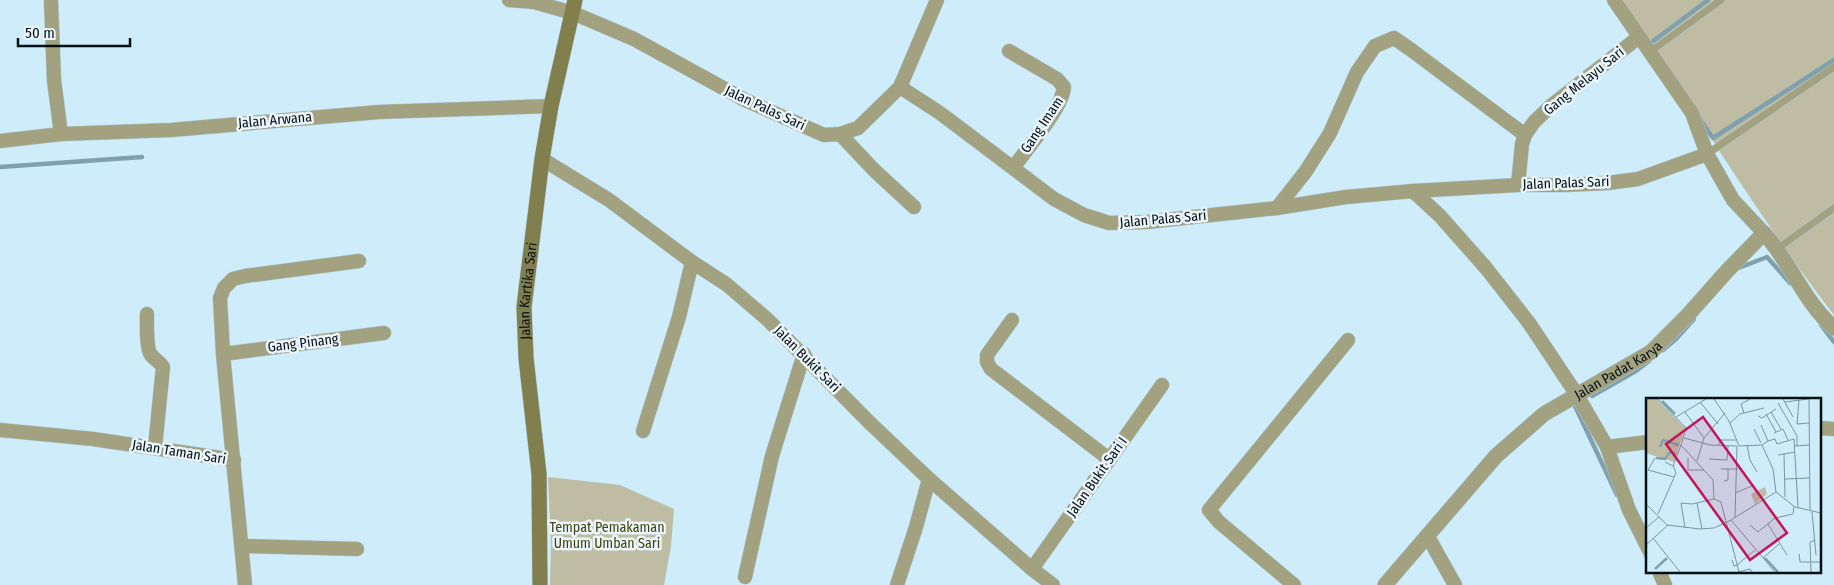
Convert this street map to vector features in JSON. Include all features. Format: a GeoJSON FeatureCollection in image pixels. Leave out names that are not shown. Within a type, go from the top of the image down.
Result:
{"type":"FeatureCollection","features":[{"type":"Feature","properties":{"kind":"main road","name":"Jalan Kartika Sari"},"geometry":{"type":"LineString","coordinates":[[540,585],[539,474],[526,358],[524,307],[542,159],[551,106],[574,6]]}},
{"type":"Feature","properties":{"kind":"street"},"geometry":{"type":"LineString","coordinates":[[51,0],[54,80],[61,134]]}},
{"type":"Feature","properties":{"kind":"street","name":"Jalan Palas Sari"},"geometry":{"type":"LineString","coordinates":[[510,0],[574,6],[745,100],[824,135],[840,134]]}},
{"type":"Feature","properties":{"kind":"street"},"geometry":{"type":"LineString","coordinates":[[914,207],[874,170],[840,134],[858,128],[900,86],[937,0]]}},
{"type":"Feature","properties":{"kind":"street"},"geometry":{"type":"LineString","coordinates":[[1614,0],[1692,113],[1707,154],[1734,200],[1777,249],[1821,317],[1834,328]]}},
{"type":"Feature","properties":{"kind":"street","name":"Gang Melayu Sari"},"geometry":{"type":"LineString","coordinates":[[1518,185],[1522,144],[1525,135],[1534,122],[1552,105],[1639,37]]}},
{"type":"Feature","properties":{"kind":"street"},"geometry":{"type":"LineString","coordinates":[[1277,208],[1306,171],[1330,133],[1357,72],[1375,46],[1394,38],[1525,135]]}},
{"type":"Feature","properties":{"kind":"street","name":"Gang Imam"},"geometry":{"type":"LineString","coordinates":[[1009,51],[1057,79],[1064,87],[1057,107],[1014,167]]}},
{"type":"Feature","properties":{"kind":"street","name":"Jalan Palas Sari"},"geometry":{"type":"LineString","coordinates":[[900,86],[1014,167],[1054,199],[1084,215],[1109,223],[1147,222],[1277,208],[1346,197],[1413,191],[1518,185],[1565,186],[1638,179],[1707,154]]}},
{"type":"Feature","properties":{"kind":"street","name":"Jalan Arwana"},"geometry":{"type":"LineString","coordinates":[[0,141],[61,134],[171,130],[379,112],[551,106]]}},
{"type":"Feature","properties":{"kind":"street","name":"Jalan Bukit Sari"},"geometry":{"type":"LineString","coordinates":[[542,159],[609,200],[692,262],[726,284],[804,354],[870,423],[929,478],[1032,569],[1053,585]]}},
{"type":"Feature","properties":{"kind":"street"},"geometry":{"type":"LineString","coordinates":[[1413,191],[1440,216],[1486,268],[1530,323],[1577,395],[1607,447],[1629,510],[1646,544]]}},
{"type":"Feature","properties":{"kind":"street","name":"Jalan Padat Karya"},"geometry":{"type":"LineString","coordinates":[[1385,585],[1496,456],[1544,414],[1651,352],[1764,234]]}},
{"type":"Feature","properties":{"kind":"street"},"geometry":{"type":"LineString","coordinates":[[234,460],[223,354],[220,298],[224,288],[233,279],[245,276],[359,261]]}},
{"type":"Feature","properties":{"kind":"street"},"geometry":{"type":"LineString","coordinates":[[643,431],[679,317],[692,262]]}},
{"type":"Feature","properties":{"kind":"street"},"geometry":{"type":"LineString","coordinates":[[146,314],[148,348],[152,356],[163,367],[155,447]]}},
{"type":"Feature","properties":{"kind":"street"},"geometry":{"type":"LineString","coordinates":[[1012,320],[988,355],[987,362],[991,369],[1108,459]]}},
{"type":"Feature","properties":{"kind":"street","name":"Gang Pinang"},"geometry":{"type":"LineString","coordinates":[[223,354],[384,333]]}},
{"type":"Feature","properties":{"kind":"street"},"geometry":{"type":"LineString","coordinates":[[1294,585],[1219,522],[1209,510],[1348,340]]}},
{"type":"Feature","properties":{"kind":"street"},"geometry":{"type":"LineString","coordinates":[[746,577],[772,456],[804,354]]}},
{"type":"Feature","properties":{"kind":"street","name":"Jalan Bukit Sari I"},"geometry":{"type":"LineString","coordinates":[[1032,569],[1162,385]]}},
{"type":"Feature","properties":{"kind":"street","name":"Jalan Taman Sari"},"geometry":{"type":"LineString","coordinates":[[0,430],[93,439],[234,460],[245,585]]}},
{"type":"Feature","properties":{"kind":"street"},"geometry":{"type":"LineString","coordinates":[[1607,447],[1646,442]]}},
{"type":"Feature","properties":{"kind":"street"},"geometry":{"type":"LineString","coordinates":[[896,585],[916,527],[929,478]]}},
{"type":"Feature","properties":{"kind":"street"},"geometry":{"type":"LineString","coordinates":[[1427,535],[1455,585]]}},
{"type":"Feature","properties":{"kind":"street"},"geometry":{"type":"LineString","coordinates":[[242,546],[357,549]]}},
{"type":"Feature","properties":{"kind":"street"},"geometry":{"type":"LineString","coordinates":[[1659,572],[1665,585]]}},
{"type":"Feature","properties":{"kind":"lane"},"geometry":{"type":"LineString","coordinates":[[1650,52],[1721,0]]}},
{"type":"Feature","properties":{"kind":"lane"},"geometry":{"type":"LineString","coordinates":[[1707,154],[1834,67]]}},
{"type":"Feature","properties":{"kind":"lane"},"geometry":{"type":"LineString","coordinates":[[1777,249],[1834,208]]}},
{"type":"Feature","properties":{"kind":"green space"},"geometry":{"type":"Polygon","coordinates":[[[1623,0],[1834,0],[1834,315],[1751,199],[1623,0]]]}},
{"type":"Feature","properties":{"kind":"green space","name":"Tempat Pemakaman Umum Umban Sari"},"geometry":{"type":"Polygon","coordinates":[[[548,477],[620,485],[674,509],[671,546],[664,585],[550,585],[551,544],[548,477]]]}},
{"type":"Feature","properties":{"kind":"waterway"},"geometry":{"type":"LineString","coordinates":[[1652,42],[1708,0]]}},
{"type":"Feature","properties":{"kind":"waterway"},"geometry":{"type":"LineString","coordinates":[[1701,121],[1713,138],[1834,60]]}},
{"type":"Feature","properties":{"kind":"waterway"},"geometry":{"type":"LineString","coordinates":[[0,167],[142,157]]}},
{"type":"Feature","properties":{"kind":"waterway"},"geometry":{"type":"LineString","coordinates":[[1736,269],[1767,257],[1790,283]]}},
{"type":"Feature","properties":{"kind":"waterway"},"geometry":{"type":"LineString","coordinates":[[1663,350],[1694,319]]}},
{"type":"Feature","properties":{"kind":"waterway"},"geometry":{"type":"LineString","coordinates":[[1821,325],[1834,342]]}},
{"type":"Feature","properties":{"kind":"waterway"},"geometry":{"type":"LineString","coordinates":[[1592,396],[1636,371],[1649,361]]}},
{"type":"Feature","properties":{"kind":"waterway"},"geometry":{"type":"LineString","coordinates":[[1575,406],[1617,495]]}},
{"type":"Feature","properties":{"kind":"waterway"},"geometry":{"type":"LineString","coordinates":[[1643,549],[1646,555]]}}]}
